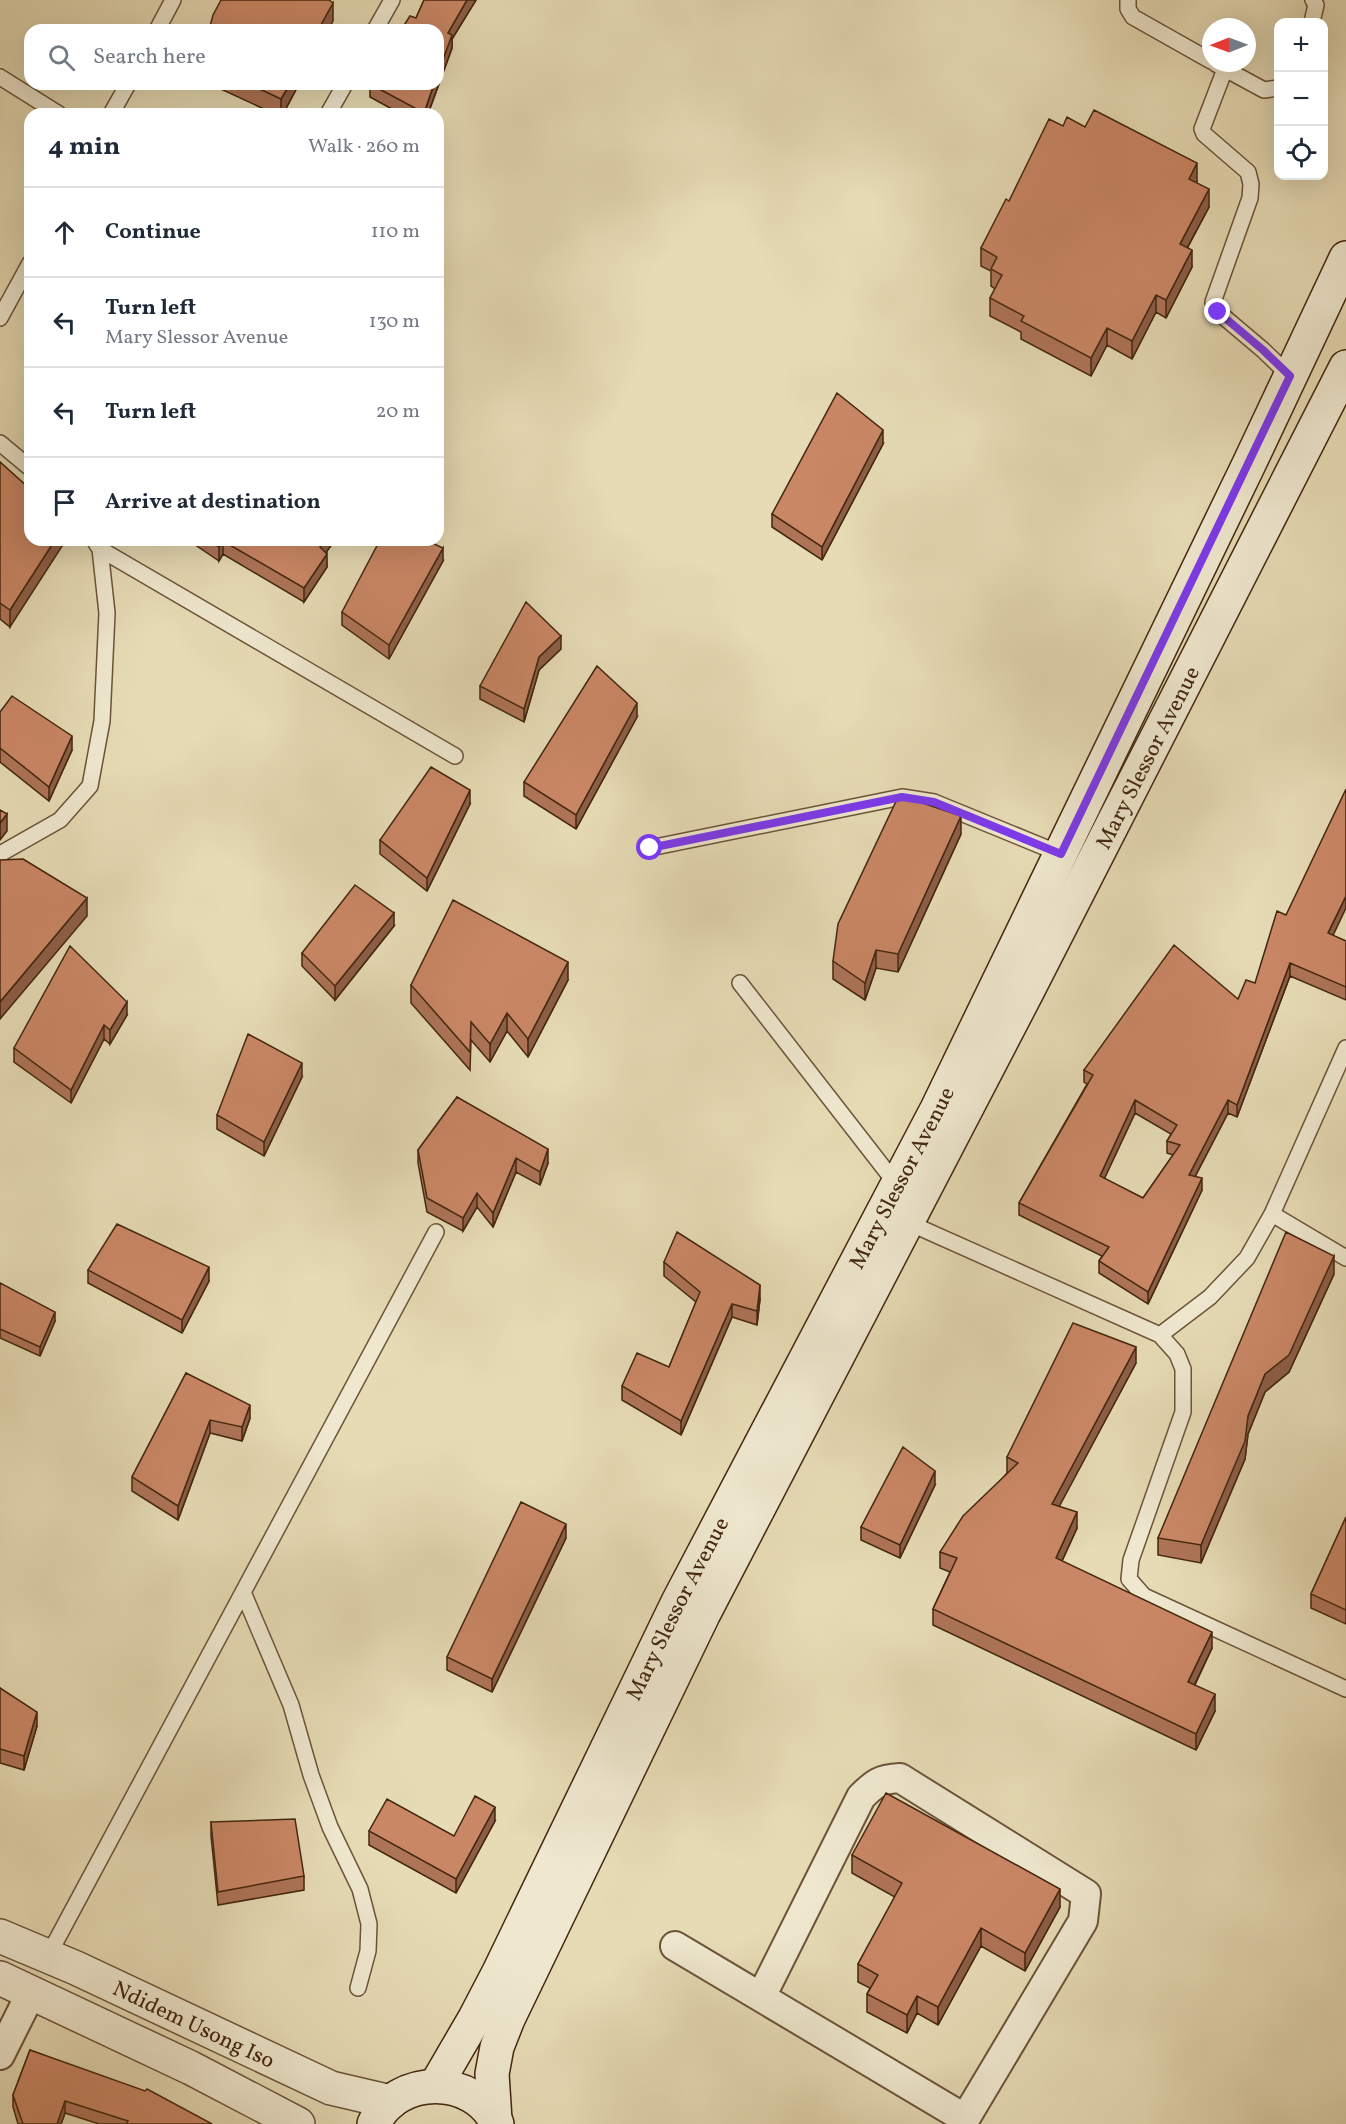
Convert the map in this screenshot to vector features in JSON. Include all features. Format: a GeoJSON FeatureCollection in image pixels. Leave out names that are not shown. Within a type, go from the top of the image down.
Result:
{"type":"FeatureCollection","features":[{"type":"Feature","properties":{"kind":"main road","name":"Mary Slessor Avenue"},"geometry":{"type":"LineString","coordinates":[[436,2085],[495,1980],[678,1602],[937,1109],[1346,258]]}},
{"type":"Feature","properties":{"kind":"main road","name":"Mary Slessor Avenue"},"geometry":{"type":"LineString","coordinates":[[496,2122],[492,2074],[497,2047],[508,2019],[703,1615],[1346,367]]}},
{"type":"Feature","properties":{"kind":"main road","name":"Ndidem Usong Iso"},"geometry":{"type":"LineString","coordinates":[[0,1936],[48,1956],[382,2113]]}},
{"type":"Feature","properties":{"kind":"main road","name":"Ndidem Usong Iso"},"geometry":{"type":"LineString","coordinates":[[0,1978],[191,2068],[298,2124]]}},
{"type":"Feature","properties":{"kind":"main road"},"geometry":{"type":"LineString","coordinates":[[382,2113],[412,2089],[436,2085],[459,2090],[479,2102],[496,2122]]}},
{"type":"Feature","properties":{"kind":"street"},"geometry":{"type":"LineString","coordinates":[[675,1946],[963,2121],[1083,1921],[1086,1894],[900,1778],[885,1779],[873,1785],[861,1797],[760,1997]]}},
{"type":"Feature","properties":{"kind":"street"},"geometry":{"type":"LineString","coordinates":[[0,2055],[31,1993]]}},
{"type":"Feature","properties":{"kind":"lane"},"geometry":{"type":"LineString","coordinates":[[160,24],[173,0]]}},
{"type":"Feature","properties":{"kind":"lane"},"geometry":{"type":"LineString","coordinates":[[378,24],[392,0]]}},
{"type":"Feature","properties":{"kind":"lane"},"geometry":{"type":"LineString","coordinates":[[1128,0],[1128,9],[1133,17],[1202,56]]}},
{"type":"Feature","properties":{"kind":"lane"},"geometry":{"type":"LineString","coordinates":[[1312,0],[1316,5],[1313,18]]}},
{"type":"Feature","properties":{"kind":"lane"},"geometry":{"type":"LineString","coordinates":[[1214,72],[1202,129],[1204,134],[1248,172],[1251,184],[1250,198],[1213,302],[1218,312],[1290,376]]}},
{"type":"Feature","properties":{"kind":"lane"},"geometry":{"type":"LineString","coordinates":[[1231,72],[1264,90],[1274,89]]}},
{"type":"Feature","properties":{"kind":"lane"},"geometry":{"type":"LineString","coordinates":[[0,77],[49,108]]}},
{"type":"Feature","properties":{"kind":"lane"},"geometry":{"type":"LineString","coordinates":[[114,108],[125,90]]}},
{"type":"Feature","properties":{"kind":"lane"},"geometry":{"type":"LineString","coordinates":[[331,108],[342,90]]}},
{"type":"Feature","properties":{"kind":"lane"},"geometry":{"type":"LineString","coordinates":[[0,318],[24,274]]}},
{"type":"Feature","properties":{"kind":"lane"},"geometry":{"type":"LineString","coordinates":[[0,443],[24,463]]}},
{"type":"Feature","properties":{"kind":"lane"},"geometry":{"type":"LineString","coordinates":[[0,854],[60,820],[90,786],[102,721],[107,613],[97,546]]}},
{"type":"Feature","properties":{"kind":"lane"},"geometry":{"type":"LineString","coordinates":[[100,546],[454,756]]}},
{"type":"Feature","properties":{"kind":"lane"},"geometry":{"type":"LineString","coordinates":[[650,848],[902,797],[934,802],[1061,854]]}},
{"type":"Feature","properties":{"kind":"lane"},"geometry":{"type":"LineString","coordinates":[[740,983],[897,1185]]}},
{"type":"Feature","properties":{"kind":"lane"},"geometry":{"type":"LineString","coordinates":[[1160,1335],[1210,1297],[1247,1258],[1272,1214],[1346,1048]]}},
{"type":"Feature","properties":{"kind":"lane"},"geometry":{"type":"LineString","coordinates":[[1272,1214],[1346,1258]]}},
{"type":"Feature","properties":{"kind":"lane"},"geometry":{"type":"LineString","coordinates":[[907,1222],[1160,1335],[1177,1354],[1183,1369],[1183,1412],[1131,1560],[1128,1579],[1144,1596],[1346,1689]]}},
{"type":"Feature","properties":{"kind":"lane"},"geometry":{"type":"LineString","coordinates":[[48,1956],[436,1232]]}},
{"type":"Feature","properties":{"kind":"lane"},"geometry":{"type":"LineString","coordinates":[[243,1592],[291,1705],[311,1775],[330,1827],[360,1889],[369,1924],[368,1951],[358,1988]]}},
{"type":"Feature","properties":{"kind":"building"},"geometry":{"type":"Polygon","coordinates":[[[221,0],[329,0],[333,3],[321,24],[211,24],[221,0]]]}},
{"type":"Feature","properties":{"kind":"building"},"geometry":{"type":"Polygon","coordinates":[[[424,0],[467,0],[448,33],[452,35],[444,57],[444,24],[405,24],[410,16],[416,18],[424,0]]]}},
{"type":"Feature","properties":{"kind":"building"},"geometry":{"type":"Polygon","coordinates":[[[262,90],[286,90],[281,99],[262,90]]]}},
{"type":"Feature","properties":{"kind":"building"},"geometry":{"type":"Polygon","coordinates":[[[381,90],[432,90],[426,108],[415,108],[381,90]]]}},
{"type":"Feature","properties":{"kind":"building"},"geometry":{"type":"Polygon","coordinates":[[[1094,110],[1197,163],[1189,179],[1209,189],[1180,244],[1192,250],[1166,300],[1156,295],[1132,341],[1107,328],[1091,358],[1021,321],[1024,316],[990,298],[1002,275],[991,269],[997,257],[981,248],[1006,199],[1009,201],[1049,119],[1063,126],[1067,117],[1085,127],[1094,110]]]}},
{"type":"Feature","properties":{"kind":"building"},"geometry":{"type":"Polygon","coordinates":[[[837,393],[883,430],[822,547],[772,514],[837,393]]]}},
{"type":"Feature","properties":{"kind":"building"},"geometry":{"type":"Polygon","coordinates":[[[0,462],[24,484],[24,546],[51,546],[10,610],[0,603],[0,462]]]}},
{"type":"Feature","properties":{"kind":"building"},"geometry":{"type":"Polygon","coordinates":[[[232,546],[321,546],[327,554],[304,588],[232,546]]]}},
{"type":"Feature","properties":{"kind":"building"},"geometry":{"type":"Polygon","coordinates":[[[377,546],[439,546],[443,548],[389,645],[342,612],[377,546]]]}},
{"type":"Feature","properties":{"kind":"building"},"geometry":{"type":"Polygon","coordinates":[[[526,602],[561,636],[539,657],[524,709],[480,686],[526,602]]]}},
{"type":"Feature","properties":{"kind":"building"},"geometry":{"type":"Polygon","coordinates":[[[597,666],[637,703],[576,815],[524,782],[597,666]]]}},
{"type":"Feature","properties":{"kind":"building"},"geometry":{"type":"Polygon","coordinates":[[[12,696],[72,736],[49,787],[0,748],[0,712],[12,696]]]}},
{"type":"Feature","properties":{"kind":"building"},"geometry":{"type":"Polygon","coordinates":[[[431,767],[470,790],[427,878],[380,840],[431,767]]]}},
{"type":"Feature","properties":{"kind":"building"},"geometry":{"type":"Polygon","coordinates":[[[1346,789],[1346,896],[1328,933],[1346,941],[1346,987],[1290,963],[1237,1105],[1228,1100],[1189,1175],[1202,1178],[1148,1292],[1099,1261],[1109,1247],[1019,1203],[1093,1075],[1084,1070],[1174,945],[1238,999],[1246,980],[1255,983],[1277,911],[1286,915],[1346,789]],[[1135,1100],[1100,1176],[1143,1198],[1180,1145],[1167,1141],[1177,1125],[1135,1100]]]}},
{"type":"Feature","properties":{"kind":"building"},"geometry":{"type":"Polygon","coordinates":[[[899,795],[961,816],[898,954],[876,950],[865,983],[833,961],[838,924],[899,795]]]}},
{"type":"Feature","properties":{"kind":"building"},"geometry":{"type":"Polygon","coordinates":[[[0,810],[7,814],[0,823],[0,810]]]}},
{"type":"Feature","properties":{"kind":"building"},"geometry":{"type":"Polygon","coordinates":[[[23,859],[87,898],[0,1002],[0,860],[23,859]]]}},
{"type":"Feature","properties":{"kind":"building"},"geometry":{"type":"Polygon","coordinates":[[[355,885],[394,913],[335,986],[302,953],[355,885]]]}},
{"type":"Feature","properties":{"kind":"building"},"geometry":{"type":"Polygon","coordinates":[[[453,900],[568,962],[528,1039],[507,1013],[490,1044],[471,1022],[470,1052],[411,985],[453,900]]]}},
{"type":"Feature","properties":{"kind":"building"},"geometry":{"type":"Polygon","coordinates":[[[70,946],[127,1002],[110,1030],[104,1025],[71,1090],[14,1048],[70,946]]]}},
{"type":"Feature","properties":{"kind":"building"},"geometry":{"type":"Polygon","coordinates":[[[248,1034],[302,1063],[264,1142],[217,1115],[248,1034]]]}},
{"type":"Feature","properties":{"kind":"building"},"geometry":{"type":"Polygon","coordinates":[[[457,1097],[548,1149],[540,1172],[516,1158],[493,1213],[477,1193],[463,1218],[427,1198],[418,1150],[457,1097]]]}},
{"type":"Feature","properties":{"kind":"building"},"geometry":{"type":"Polygon","coordinates":[[[117,1224],[209,1267],[182,1320],[88,1270],[117,1224]]]}},
{"type":"Feature","properties":{"kind":"building"},"geometry":{"type":"Polygon","coordinates":[[[677,1232],[760,1285],[757,1311],[732,1304],[681,1421],[622,1386],[637,1353],[669,1367],[700,1292],[664,1262],[677,1232]]]}},
{"type":"Feature","properties":{"kind":"building"},"geometry":{"type":"Polygon","coordinates":[[[1286,1232],[1334,1256],[1289,1355],[1265,1374],[1248,1416],[1245,1441],[1201,1545],[1158,1538],[1286,1232]]]}},
{"type":"Feature","properties":{"kind":"building"},"geometry":{"type":"Polygon","coordinates":[[[0,1283],[55,1312],[40,1347],[0,1329],[0,1283]]]}},
{"type":"Feature","properties":{"kind":"building"},"geometry":{"type":"Polygon","coordinates":[[[1073,1323],[1136,1347],[1052,1504],[1077,1512],[1056,1558],[1212,1632],[1188,1682],[1215,1694],[1196,1734],[933,1609],[957,1558],[940,1552],[963,1516],[1018,1463],[1007,1457],[1073,1323]]]}},
{"type":"Feature","properties":{"kind":"building"},"geometry":{"type":"Polygon","coordinates":[[[186,1373],[250,1405],[242,1427],[210,1420],[178,1506],[132,1477],[186,1373]]]}},
{"type":"Feature","properties":{"kind":"building"},"geometry":{"type":"Polygon","coordinates":[[[903,1447],[935,1471],[900,1545],[861,1527],[903,1447]]]}},
{"type":"Feature","properties":{"kind":"building"},"geometry":{"type":"Polygon","coordinates":[[[521,1502],[566,1524],[492,1679],[447,1657],[521,1502]]]}},
{"type":"Feature","properties":{"kind":"building"},"geometry":{"type":"Polygon","coordinates":[[[1346,1517],[1346,1610],[1311,1594],[1346,1517]]]}},
{"type":"Feature","properties":{"kind":"building"},"geometry":{"type":"Polygon","coordinates":[[[0,1688],[37,1712],[24,1756],[0,1749],[0,1688]]]}},
{"type":"Feature","properties":{"kind":"building"},"geometry":{"type":"Polygon","coordinates":[[[886,1793],[1060,1889],[1025,1953],[981,1928],[938,2007],[917,1996],[907,2015],[867,1994],[878,1975],[858,1964],[902,1883],[852,1855],[886,1793]]]}},
{"type":"Feature","properties":{"kind":"building"},"geometry":{"type":"Polygon","coordinates":[[[475,1796],[495,1807],[456,1879],[369,1831],[387,1799],[454,1836],[475,1796]]]}},
{"type":"Feature","properties":{"kind":"building"},"geometry":{"type":"Polygon","coordinates":[[[295,1819],[304,1876],[218,1892],[211,1822],[295,1819]]]}},
{"type":"Feature","properties":{"kind":"building"},"geometry":{"type":"Polygon","coordinates":[[[30,2050],[145,2091],[147,2089],[212,2124],[126,2124],[128,2121],[65,2101],[57,2124],[23,2124],[13,2095],[30,2050]]]}},
{"type":"Feature","properties":{"kind":"route"},"geometry":{"type":"LineString","coordinates":[[650,848],[902,797],[934,802],[1061,854],[1290,376],[1218,312]]}}]}
